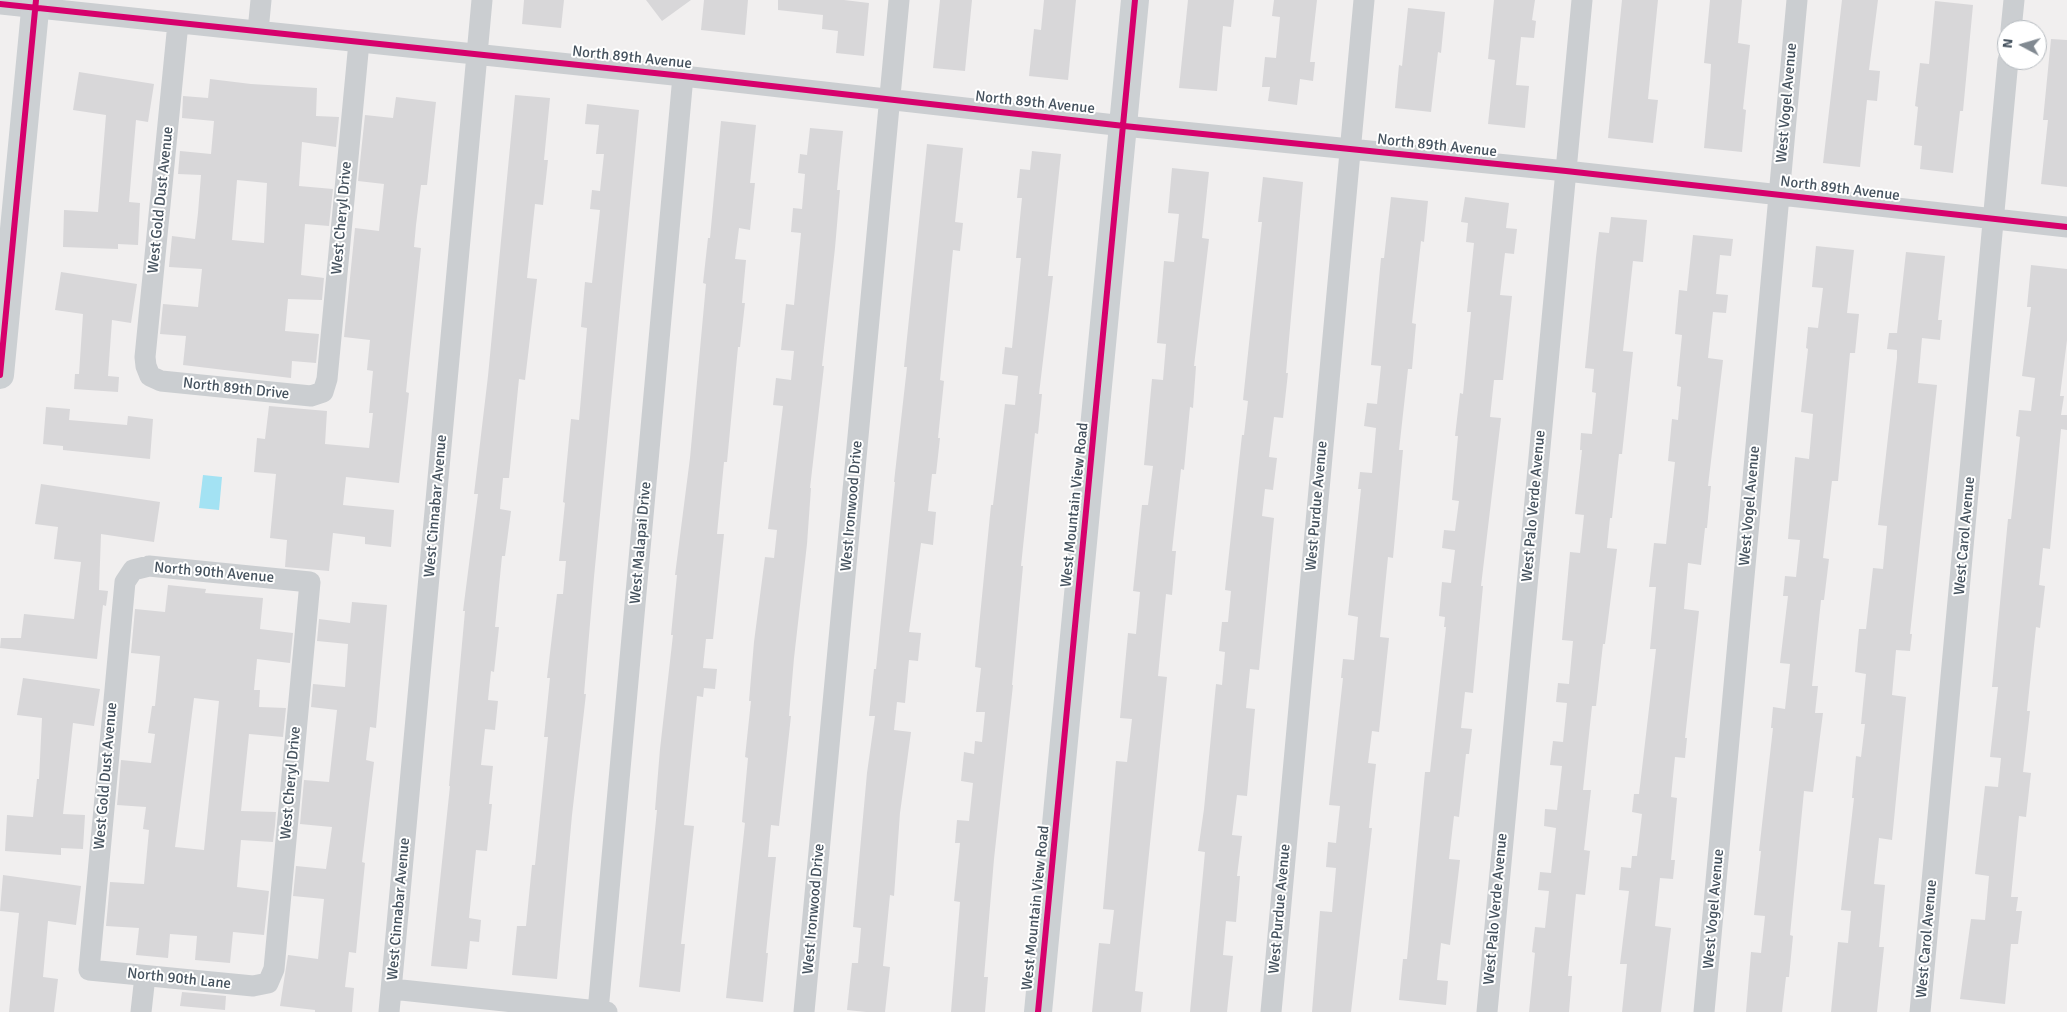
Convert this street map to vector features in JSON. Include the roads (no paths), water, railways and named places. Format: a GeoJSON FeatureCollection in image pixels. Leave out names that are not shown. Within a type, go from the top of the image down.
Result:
{"type":"FeatureCollection","features":[{"type":"Feature","properties":{"kind":"street"},"geometry":{"type":"LineString","coordinates":[[258,31],[261,0]]}},
{"type":"Feature","properties":{"kind":"street","name":"West Cinnabar Avenue"},"geometry":{"type":"LineString","coordinates":[[389,1012],[482,0]]}},
{"type":"Feature","properties":{"kind":"street","name":"West Ironwood Drive"},"geometry":{"type":"LineString","coordinates":[[804,1012],[900,0]]}},
{"type":"Feature","properties":{"kind":"street","name":"West Mountain View Road"},"geometry":{"type":"LineString","coordinates":[[1038,1012],[1135,0]]}},
{"type":"Feature","properties":{"kind":"street","name":"West Purdue Avenue"},"geometry":{"type":"LineString","coordinates":[[1271,1012],[1364,0]]}},
{"type":"Feature","properties":{"kind":"street","name":"West Palo Verde Avenue"},"geometry":{"type":"LineString","coordinates":[[1487,1012],[1582,0]]}},
{"type":"Feature","properties":{"kind":"street","name":"West Vogel Avenue"},"geometry":{"type":"LineString","coordinates":[[1704,1012],[1797,0]]}},
{"type":"Feature","properties":{"kind":"street"},"geometry":{"type":"LineString","coordinates":[[2012,20],[2014,0]]}},
{"type":"Feature","properties":{"kind":"street","name":"North 89th Avenue"},"geometry":{"type":"LineString","coordinates":[[0,4],[36,4],[178,23],[683,76],[1124,126],[1779,194],[2067,227]]}},
{"type":"Feature","properties":{"kind":"street"},"geometry":{"type":"LineString","coordinates":[[0,375],[36,4]]}},
{"type":"Feature","properties":{"kind":"street","name":"West Gold Dust Avenue"},"geometry":{"type":"LineString","coordinates":[[150,376],[145,357],[178,23]]}},
{"type":"Feature","properties":{"kind":"street","name":"West Cheryl Drive"},"geometry":{"type":"LineString","coordinates":[[323,392],[327,379],[359,42]]}},
{"type":"Feature","properties":{"kind":"street","name":"West Carol Avenue"},"geometry":{"type":"LineString","coordinates":[[1920,1012],[2007,70]]}},
{"type":"Feature","properties":{"kind":"street","name":"West Malapai Drive"},"geometry":{"type":"LineString","coordinates":[[603,1012],[683,76]]}},
{"type":"Feature","properties":{"kind":"street","name":"North 89th Drive"},"geometry":{"type":"LineString","coordinates":[[150,376],[161,382],[311,396],[323,392]]}},
{"type":"Feature","properties":{"kind":"street","name":"North 90th Avenue"},"geometry":{"type":"LineString","coordinates":[[125,582],[133,570],[149,566],[310,582]]}},
{"type":"Feature","properties":{"kind":"street","name":"West Gold Dust Avenue"},"geometry":{"type":"LineString","coordinates":[[89,970],[125,582]]}},
{"type":"Feature","properties":{"kind":"street","name":"West Cheryl Drive"},"geometry":{"type":"LineString","coordinates":[[268,983],[274,969],[310,582]]}},
{"type":"Feature","properties":{"kind":"street","name":"North 90th Lane"},"geometry":{"type":"LineString","coordinates":[[89,970],[253,986],[268,983]]}},
{"type":"Feature","properties":{"kind":"street"},"geometry":{"type":"LineString","coordinates":[[141,1012],[145,976]]}},
{"type":"Feature","properties":{"kind":"street"},"geometry":{"type":"LineString","coordinates":[[392,989],[603,1012]]}},
{"type":"Feature","properties":{"kind":"water"},"geometry":{"type":"Polygon","coordinates":[[[203,475],[222,477],[219,510],[199,508],[203,475]]]}}]}
